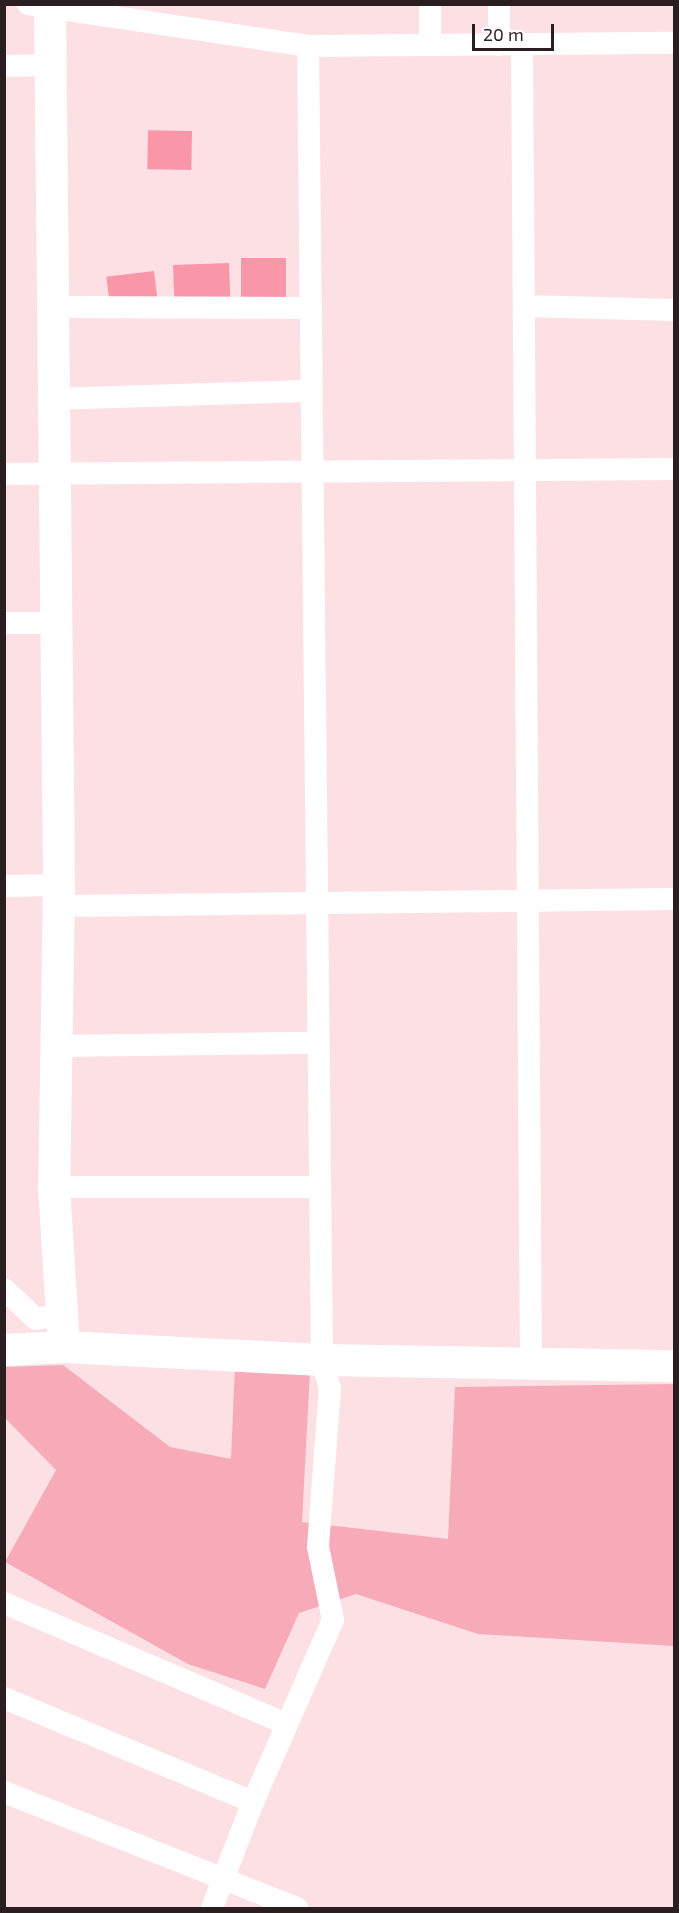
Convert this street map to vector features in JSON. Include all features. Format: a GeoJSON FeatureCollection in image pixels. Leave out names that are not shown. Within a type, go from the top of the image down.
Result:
{"type":"FeatureCollection","features":[{"type":"Feature","properties":{"kind":"street"},"geometry":{"type":"LineString","coordinates":[[430,4],[430,45]]}},
{"type":"Feature","properties":{"kind":"street"},"geometry":{"type":"LineString","coordinates":[[499,4],[499,45]]}},
{"type":"Feature","properties":{"kind":"street"},"geometry":{"type":"LineString","coordinates":[[64,1347],[54,1187],[59,896],[54,623],[50,65],[43,6],[308,46],[675,43]]}},
{"type":"Feature","properties":{"kind":"street"},"geometry":{"type":"LineString","coordinates":[[522,44],[531,1364]]}},
{"type":"Feature","properties":{"kind":"street"},"geometry":{"type":"LineString","coordinates":[[212,1908],[253,1802],[333,1620],[318,1547],[330,1388],[322,1360],[308,46]]}},
{"type":"Feature","properties":{"kind":"street"},"geometry":{"type":"LineString","coordinates":[[4,66],[50,65]]}},
{"type":"Feature","properties":{"kind":"street"},"geometry":{"type":"LineString","coordinates":[[524,306],[675,310]]}},
{"type":"Feature","properties":{"kind":"street"},"geometry":{"type":"LineString","coordinates":[[52,307],[310,308]]}},
{"type":"Feature","properties":{"kind":"street"},"geometry":{"type":"LineString","coordinates":[[52,399],[311,391]]}},
{"type":"Feature","properties":{"kind":"street"},"geometry":{"type":"LineString","coordinates":[[4,474],[675,469]]}},
{"type":"Feature","properties":{"kind":"street"},"geometry":{"type":"LineString","coordinates":[[4,623],[54,623]]}},
{"type":"Feature","properties":{"kind":"street"},"geometry":{"type":"LineString","coordinates":[[4,886],[59,896],[317,903],[675,899]]}},
{"type":"Feature","properties":{"kind":"street"},"geometry":{"type":"LineString","coordinates":[[56,1046],[318,1043]]}},
{"type":"Feature","properties":{"kind":"street"},"geometry":{"type":"LineString","coordinates":[[54,1187],[320,1186]]}},
{"type":"Feature","properties":{"kind":"street"},"geometry":{"type":"LineString","coordinates":[[4,1289],[36,1319],[62,1314]]}},
{"type":"Feature","properties":{"kind":"street"},"geometry":{"type":"LineString","coordinates":[[4,1350],[64,1347],[322,1360],[675,1366]]}},
{"type":"Feature","properties":{"kind":"street"},"geometry":{"type":"LineString","coordinates":[[4,1603],[286,1724]]}},
{"type":"Feature","properties":{"kind":"street"},"geometry":{"type":"LineString","coordinates":[[4,1698],[253,1802]]}},
{"type":"Feature","properties":{"kind":"street"},"geometry":{"type":"LineString","coordinates":[[4,1792],[297,1908]]}},
{"type":"Feature","properties":{"kind":"shaded area"},"geometry":{"type":"Polygon","coordinates":[[[63,1365],[170,1447],[231,1459],[235,1366],[310,1371],[302,1522],[448,1539],[455,1387],[674,1384],[674,1646],[478,1634],[356,1594],[299,1613],[265,1689],[188,1664],[5,1562],[56,1470],[5,1418],[4,1367],[63,1365]]]}},
{"type":"Feature","properties":{"kind":"building"},"geometry":{"type":"Polygon","coordinates":[[[148,130],[192,131],[191,170],[147,169],[148,130]]]}},
{"type":"Feature","properties":{"kind":"building"},"geometry":{"type":"Polygon","coordinates":[[[241,258],[286,258],[286,299],[241,299],[241,258]]]}},
{"type":"Feature","properties":{"kind":"building"},"geometry":{"type":"Polygon","coordinates":[[[229,263],[230,299],[174,301],[173,265],[229,263]]]}},
{"type":"Feature","properties":{"kind":"building"},"geometry":{"type":"Polygon","coordinates":[[[154,271],[157,297],[110,303],[106,277],[154,271]]]}}]}
